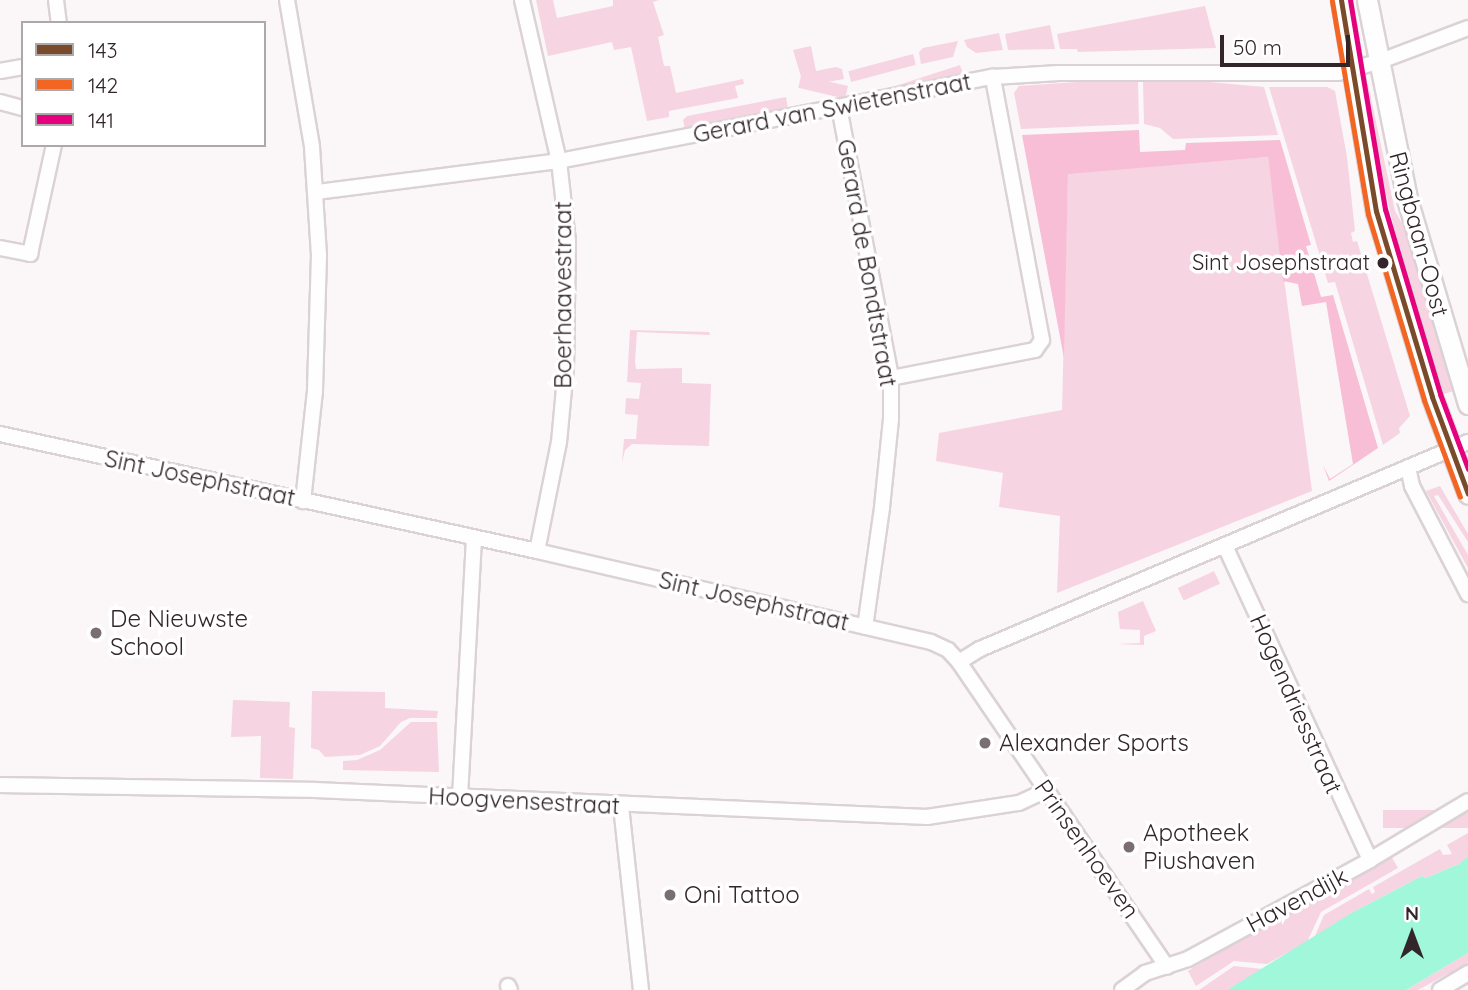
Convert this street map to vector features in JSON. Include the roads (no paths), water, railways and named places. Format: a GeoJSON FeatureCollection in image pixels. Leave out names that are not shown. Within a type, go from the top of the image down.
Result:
{"type":"FeatureCollection","features":[{"type":"Feature","properties":{"kind":"main road","name":"Ringbaan-Oost"},"geometry":{"type":"LineString","coordinates":[[1341,0],[1376,211],[1432,397],[1459,446],[1468,494]]}},
{"type":"Feature","properties":{"kind":"main road","name":"Ringbaan-Oost"},"geometry":{"type":"LineString","coordinates":[[1367,0],[1407,199],[1468,404]]}},
{"type":"Feature","properties":{"kind":"street"},"geometry":{"type":"LineString","coordinates":[[55,0],[60,21]]}},
{"type":"Feature","properties":{"kind":"street"},"geometry":{"type":"LineString","coordinates":[[287,0],[317,192],[319,318],[310,463],[303,500]]}},
{"type":"Feature","properties":{"kind":"street","name":"Boerhaavestraat"},"geometry":{"type":"LineString","coordinates":[[522,0],[559,161],[568,241],[566,367],[559,442],[537,551]]}},
{"type":"Feature","properties":{"kind":"street"},"geometry":{"type":"LineString","coordinates":[[1351,70],[1468,28]]}},
{"type":"Feature","properties":{"kind":"street"},"geometry":{"type":"LineString","coordinates":[[0,71],[21,67]]}},
{"type":"Feature","properties":{"kind":"street","name":"Gerard van Swietenstraat"},"geometry":{"type":"LineString","coordinates":[[317,192],[559,161],[993,77],[1059,73],[1338,73],[1351,70]]}},
{"type":"Feature","properties":{"kind":"street"},"geometry":{"type":"LineString","coordinates":[[891,378],[1035,350],[1042,340],[993,77]]}},
{"type":"Feature","properties":{"kind":"street"},"geometry":{"type":"LineString","coordinates":[[0,102],[21,107]]}},
{"type":"Feature","properties":{"kind":"street","name":"Gerard de Bondtstraat"},"geometry":{"type":"LineString","coordinates":[[839,107],[891,378],[891,419],[884,495],[865,627]]}},
{"type":"Feature","properties":{"kind":"street"},"geometry":{"type":"LineString","coordinates":[[0,248],[30,254],[54,147]]}},
{"type":"Feature","properties":{"kind":"street","name":"Sint Josephstraat"},"geometry":{"type":"LineString","coordinates":[[0,434],[537,551],[931,642],[948,650],[959,662]]}},
{"type":"Feature","properties":{"kind":"street"},"geometry":{"type":"LineString","coordinates":[[959,662],[980,649],[1459,446]]}},
{"type":"Feature","properties":{"kind":"street"},"geometry":{"type":"LineString","coordinates":[[1408,467],[1412,486],[1468,594]]}},
{"type":"Feature","properties":{"kind":"street"},"geometry":{"type":"LineString","coordinates":[[460,797],[474,538]]}},
{"type":"Feature","properties":{"kind":"street","name":"Hogendriesstraat"},"geometry":{"type":"LineString","coordinates":[[1225,545],[1370,860]]}},
{"type":"Feature","properties":{"kind":"street","name":"Prinsenhoeven"},"geometry":{"type":"LineString","coordinates":[[959,662],[1167,967]]}},
{"type":"Feature","properties":{"kind":"street","name":"Hoogvensestraat"},"geometry":{"type":"LineString","coordinates":[[0,785],[315,790],[621,806],[927,817],[1019,803],[1045,791]]}},
{"type":"Feature","properties":{"kind":"street","name":"Havendijk"},"geometry":{"type":"LineString","coordinates":[[1122,990],[1145,974],[1188,959],[1370,860],[1468,801]]}},
{"type":"Feature","properties":{"kind":"street"},"geometry":{"type":"LineString","coordinates":[[621,806],[641,990]]}},
{"type":"Feature","properties":{"kind":"street"},"geometry":{"type":"LineString","coordinates":[[1440,990],[1468,973]]}},
{"type":"Feature","properties":{"kind":"place","name":"Sint Josephstraat"},"geometry":{"type":"Point","coordinates":[1383,263]}},
{"type":"Feature","properties":{"kind":"place","name":"De Nieuwste School"},"geometry":{"type":"Point","coordinates":[96,633]}},
{"type":"Feature","properties":{"kind":"place","name":"Alexander Sports"},"geometry":{"type":"Point","coordinates":[985,743]}},
{"type":"Feature","properties":{"kind":"place","name":"Apotheek Piushaven"},"geometry":{"type":"Point","coordinates":[1129,847]}},
{"type":"Feature","properties":{"kind":"place","name":"Oni Tattoo"},"geometry":{"type":"Point","coordinates":[670,895]}}]}
